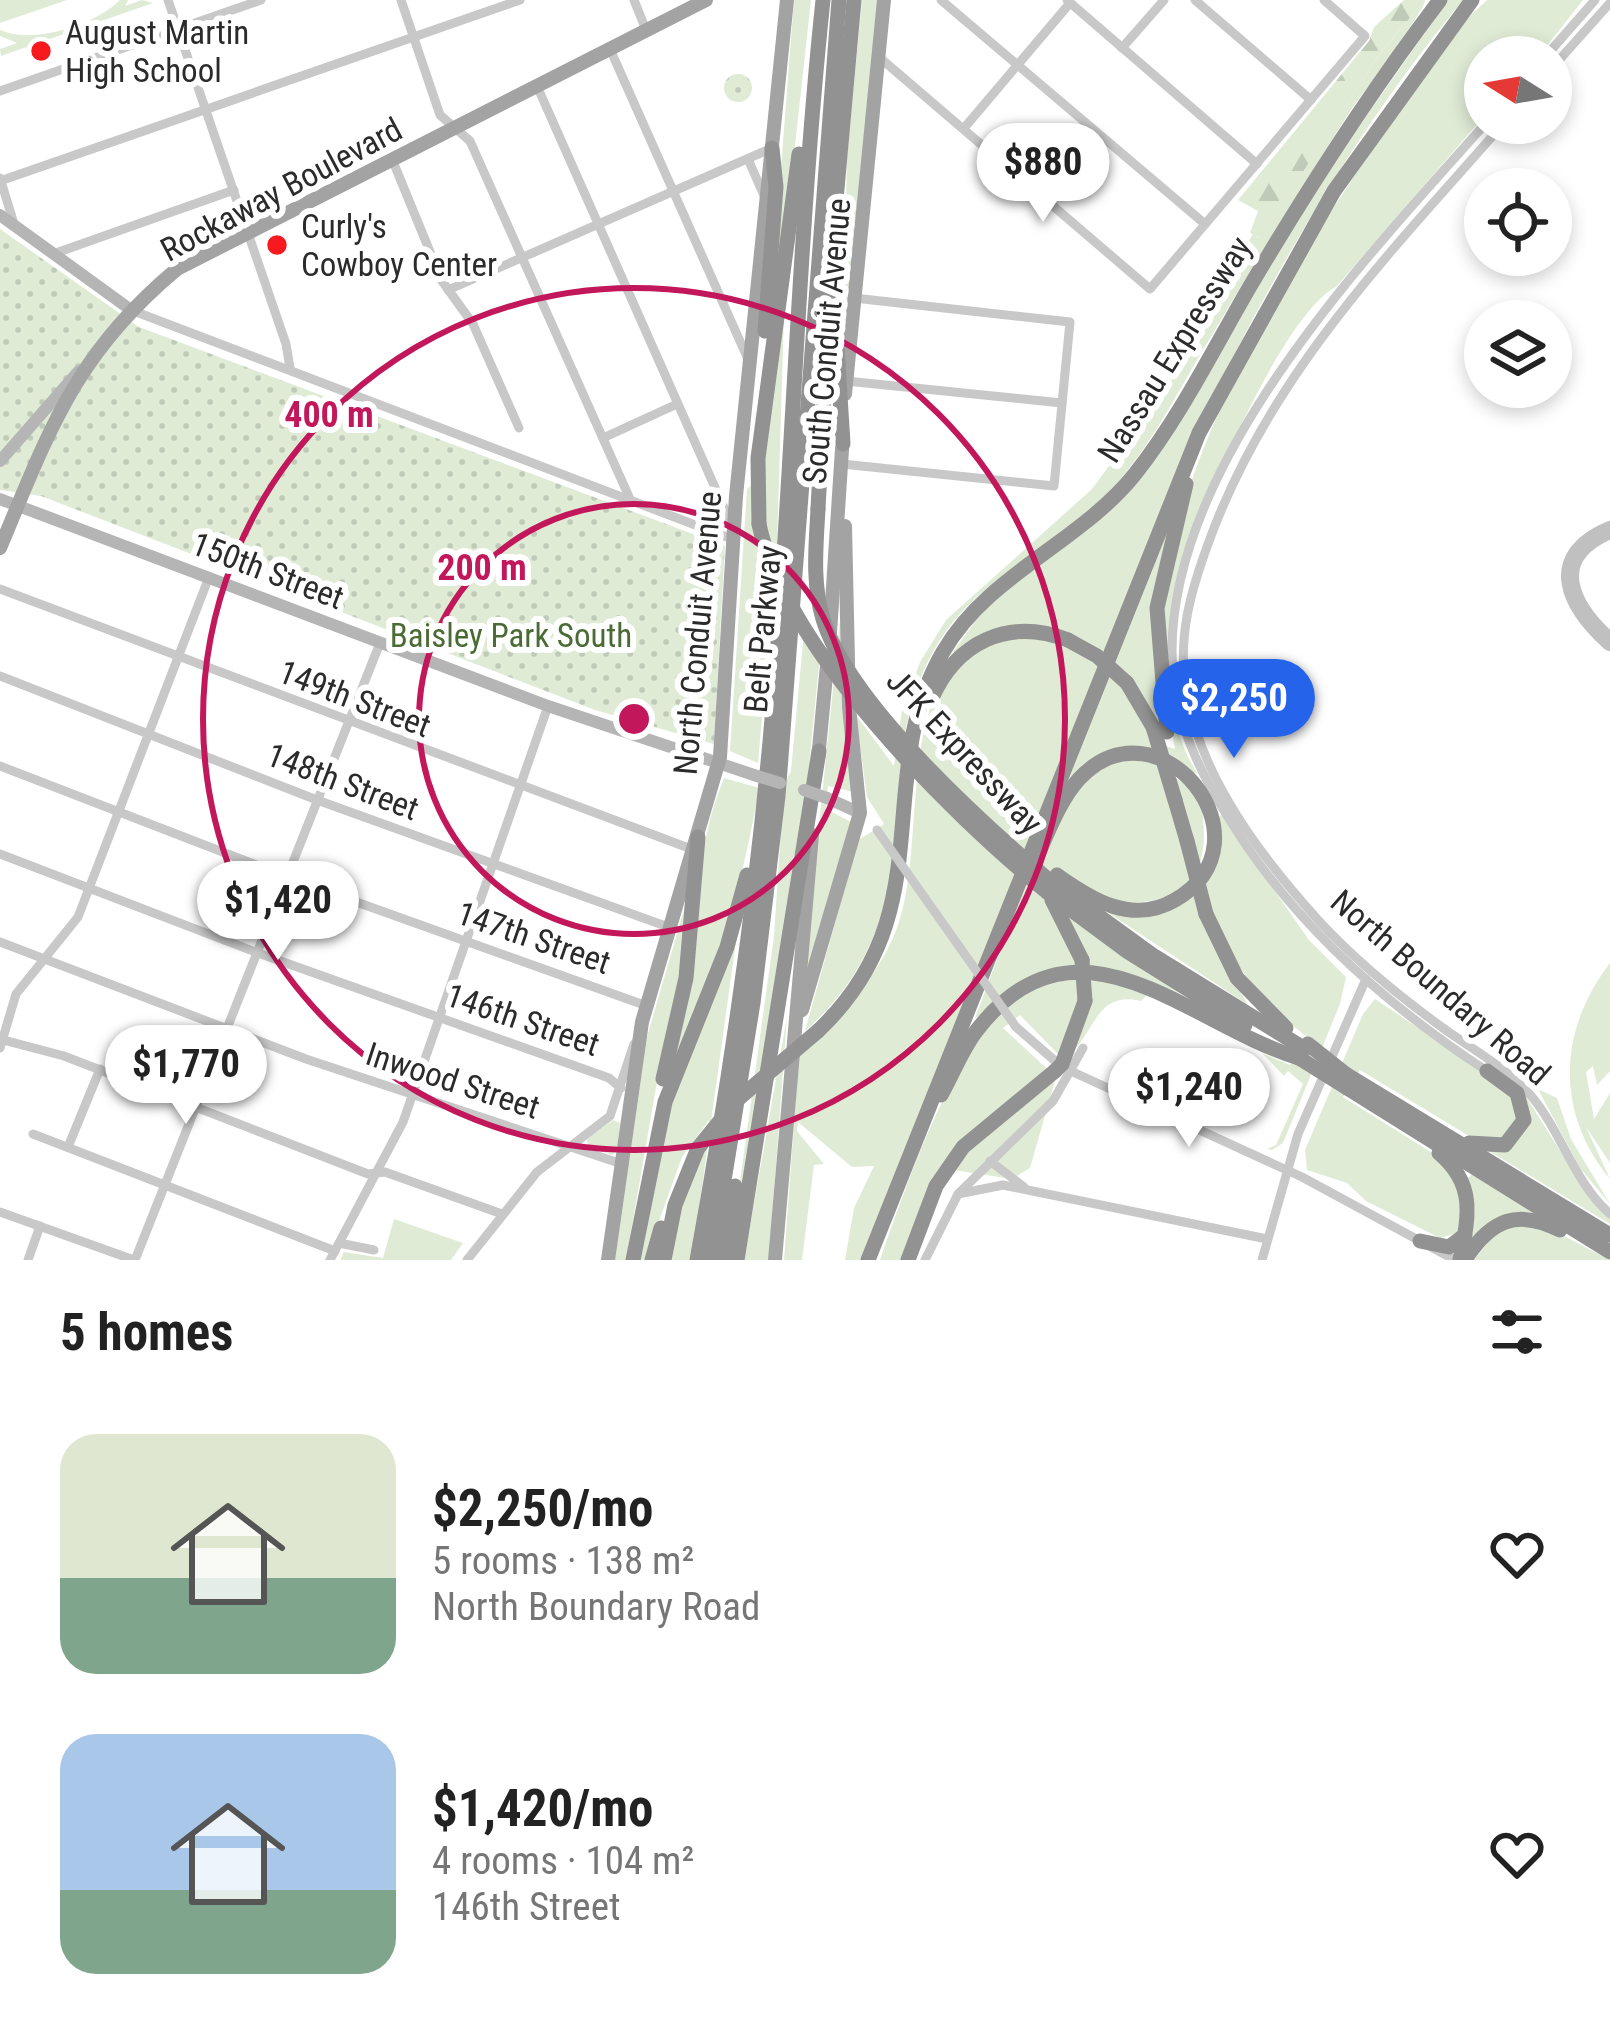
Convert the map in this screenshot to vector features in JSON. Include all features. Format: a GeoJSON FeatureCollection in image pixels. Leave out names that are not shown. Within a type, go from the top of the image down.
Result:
{"type":"FeatureCollection","features":[{"type":"Feature","properties":{"kind":"highway","name":"Belt Parkway"},"geometry":{"type":"LineString","coordinates":[[698,1260],[734,1042],[764,802],[823,0]]}},
{"type":"Feature","properties":{"kind":"highway","name":"Belt Parkway"},"geometry":{"type":"LineString","coordinates":[[712,1260],[760,951],[794,632],[812,308],[839,0]]}},
{"type":"Feature","properties":{"kind":"highway","name":"JFK Expressway"},"geometry":{"type":"LineString","coordinates":[[854,0],[839,160],[817,592],[832,641],[884,714],[948,787],[1052,883]]}},
{"type":"Feature","properties":{"kind":"highway","name":"Nassau Expressway"},"geometry":{"type":"LineString","coordinates":[[664,1260],[675,1205],[695,1154],[737,1100],[818,1031],[856,988],[886,931],[900,880],[919,712],[950,639],[985,599],[1089,521],[1142,464],[1318,173],[1440,0]]}},
{"type":"Feature","properties":{"kind":"highway","name":"Nassau Expressway"},"geometry":{"type":"LineString","coordinates":[[868,1260],[1157,529],[1229,375],[1348,170],[1472,0]]}},
{"type":"Feature","properties":{"kind":"highway"},"geometry":{"type":"LineString","coordinates":[[760,364],[818,45]]}},
{"type":"Feature","properties":{"kind":"highway"},"geometry":{"type":"LineString","coordinates":[[760,364],[776,187],[772,148]]}},
{"type":"Feature","properties":{"kind":"highway"},"geometry":{"type":"LineString","coordinates":[[839,160],[835,378],[843,444]]}},
{"type":"Feature","properties":{"kind":"highway","name":"JFK Expressway"},"geometry":{"type":"LineString","coordinates":[[760,364],[751,476],[759,524],[786,594],[862,704],[948,802],[1154,956],[1304,1050]]}},
{"type":"Feature","properties":{"kind":"highway"},"geometry":{"type":"LineString","coordinates":[[1229,375],[1181,496],[1159,587],[1156,639],[1160,729],[1206,914],[1242,986],[1304,1050],[1610,1234]]}},
{"type":"Feature","properties":{"kind":"highway"},"geometry":{"type":"LineString","coordinates":[[908,802],[926,716],[956,660],[981,640],[1006,632],[1037,631],[1068,640],[1097,656],[1127,683],[1160,729]]}},
{"type":"Feature","properties":{"kind":"highway"},"geometry":{"type":"LineString","coordinates":[[737,1260],[818,751]]}},
{"type":"Feature","properties":{"kind":"highway"},"geometry":{"type":"LineString","coordinates":[[963,1016],[1039,852],[1082,776],[1115,758],[1153,757],[1183,770],[1205,797],[1214,825],[1211,853],[1198,880],[1174,901],[1151,909],[1121,909],[1052,883]]}},
{"type":"Feature","properties":{"kind":"highway"},"geometry":{"type":"LineString","coordinates":[[648,1171],[671,1082],[731,935],[764,802]]}},
{"type":"Feature","properties":{"kind":"highway"},"geometry":{"type":"LineString","coordinates":[[633,1260],[685,989],[696,844]]}},
{"type":"Feature","properties":{"kind":"highway"},"geometry":{"type":"LineString","coordinates":[[908,1260],[936,1186],[963,1147],[1062,1064],[1084,1001],[1079,949],[1052,883]]}},
{"type":"Feature","properties":{"kind":"highway"},"geometry":{"type":"LineString","coordinates":[[724,1260],[754,1046],[760,951]]}},
{"type":"Feature","properties":{"kind":"highway"},"geometry":{"type":"LineString","coordinates":[[910,1150],[991,1014],[1020,990],[1057,976],[1094,971],[1140,982],[1269,1049],[1304,1050]]}},
{"type":"Feature","properties":{"kind":"highway"},"geometry":{"type":"LineString","coordinates":[[1423,1122],[1475,1145],[1509,1143],[1522,1128],[1523,1104],[1515,1090],[1487,1071]]}},
{"type":"Feature","properties":{"kind":"highway"},"geometry":{"type":"LineString","coordinates":[[1349,1080],[1453,1166],[1468,1199],[1468,1227],[1460,1260]]}},
{"type":"Feature","properties":{"kind":"highway"},"geometry":{"type":"LineString","coordinates":[[1389,1114],[1610,1255]]}},
{"type":"Feature","properties":{"kind":"highway"},"geometry":{"type":"LineString","coordinates":[[652,1260],[669,1203],[695,1154]]}},
{"type":"Feature","properties":{"kind":"highway"},"geometry":{"type":"LineString","coordinates":[[1460,1260],[1493,1226],[1523,1217],[1610,1255]]}},
{"type":"Feature","properties":{"kind":"highway"},"geometry":{"type":"LineString","coordinates":[[1420,1241],[1453,1246],[1468,1227]]}},
{"type":"Feature","properties":{"kind":"main road","name":"Rockaway Boulevard"},"geometry":{"type":"LineString","coordinates":[[0,548],[79,372],[131,310],[178,269],[706,0]]}},
{"type":"Feature","properties":{"kind":"main road","name":"North Conduit Avenue"},"geometry":{"type":"LineString","coordinates":[[608,1260],[642,1022],[719,762],[732,533],[760,364],[766,202],[787,0]]}},
{"type":"Feature","properties":{"kind":"main road","name":"South Conduit Avenue"},"geometry":{"type":"LineString","coordinates":[[775,1260],[841,489],[846,382],[884,0]]}},
{"type":"Feature","properties":{"kind":"main road"},"geometry":{"type":"LineString","coordinates":[[0,215],[131,310]]}},
{"type":"Feature","properties":{"kind":"main road"},"geometry":{"type":"LineString","coordinates":[[0,461],[79,372]]}},
{"type":"Feature","properties":{"kind":"main road"},"geometry":{"type":"LineString","coordinates":[[791,1050],[860,813],[849,706],[850,575],[841,489]]}},
{"type":"Feature","properties":{"kind":"main road","name":"150th Street"},"geometry":{"type":"LineString","coordinates":[[0,500],[19,503],[548,706],[860,813]]}},
{"type":"Feature","properties":{"kind":"street"},"geometry":{"type":"LineString","coordinates":[[168,0],[290,368]]}},
{"type":"Feature","properties":{"kind":"street"},"geometry":{"type":"LineString","coordinates":[[0,91],[261,0]]}},
{"type":"Feature","properties":{"kind":"street"},"geometry":{"type":"LineString","coordinates":[[400,0],[440,115],[470,142],[630,500]]}},
{"type":"Feature","properties":{"kind":"street"},"geometry":{"type":"LineString","coordinates":[[15,227],[0,180],[520,0]]}},
{"type":"Feature","properties":{"kind":"street"},"geometry":{"type":"LineString","coordinates":[[634,0],[646,30]]}},
{"type":"Feature","properties":{"kind":"street"},"geometry":{"type":"LineString","coordinates":[[941,0],[1205,224]]}},
{"type":"Feature","properties":{"kind":"street"},"geometry":{"type":"LineString","coordinates":[[1122,48],[1164,0]]}},
{"type":"Feature","properties":{"kind":"street"},"geometry":{"type":"LineString","coordinates":[[1195,0],[1311,100]]}},
{"type":"Feature","properties":{"kind":"street"},"geometry":{"type":"LineString","coordinates":[[879,57],[1150,289],[1366,36],[1324,0]]}},
{"type":"Feature","properties":{"kind":"street"},"geometry":{"type":"LineString","coordinates":[[965,127],[1068,1],[1257,164]]}},
{"type":"Feature","properties":{"kind":"street"},"geometry":{"type":"LineString","coordinates":[[1568,36],[1606,2]]}},
{"type":"Feature","properties":{"kind":"street"},"geometry":{"type":"LineString","coordinates":[[1572,43],[1606,2]]}},
{"type":"Feature","properties":{"kind":"street"},"geometry":{"type":"LineString","coordinates":[[610,49],[673,192],[760,364]]}},
{"type":"Feature","properties":{"kind":"street"},"geometry":{"type":"LineString","coordinates":[[537,86],[732,533]]}},
{"type":"Feature","properties":{"kind":"street","name":"North Boundary Road"},"geometry":{"type":"LineString","coordinates":[[1468,144],[1322,311],[1262,398],[1201,524],[1175,620],[1176,697],[1210,784],[1276,885],[1368,975],[1487,1071]]}},
{"type":"Feature","properties":{"kind":"street","name":"North Boundary Road"},"geometry":{"type":"LineString","coordinates":[[1486,144],[1342,308],[1281,392],[1224,501],[1186,616],[1186,695],[1214,772],[1283,879],[1368,975],[1526,1090],[1575,1175],[1610,1214]]}},
{"type":"Feature","properties":{"kind":"street"},"geometry":{"type":"LineString","coordinates":[[448,290],[772,148]]}},
{"type":"Feature","properties":{"kind":"street"},"geometry":{"type":"LineString","coordinates":[[748,158],[766,202]]}},
{"type":"Feature","properties":{"kind":"street"},"geometry":{"type":"LineString","coordinates":[[392,159],[448,290],[473,324],[519,428]]}},
{"type":"Feature","properties":{"kind":"street"},"geometry":{"type":"LineString","coordinates":[[53,254],[234,190]]}},
{"type":"Feature","properties":{"kind":"street"},"geometry":{"type":"LineString","coordinates":[[842,464],[1054,487],[1070,322],[854,298]]}},
{"type":"Feature","properties":{"kind":"street"},"geometry":{"type":"LineString","coordinates":[[131,310],[630,500],[732,533]]}},
{"type":"Feature","properties":{"kind":"street"},"geometry":{"type":"LineString","coordinates":[[846,382],[1062,403]]}},
{"type":"Feature","properties":{"kind":"street"},"geometry":{"type":"LineString","coordinates":[[603,438],[677,404]]}},
{"type":"Feature","properties":{"kind":"street"},"geometry":{"type":"LineString","coordinates":[[209,577],[78,917],[16,994],[1,1042],[100,1069],[376,1174],[385,1172],[502,1214]]}},
{"type":"Feature","properties":{"kind":"street","name":"149th Street"},"geometry":{"type":"LineString","coordinates":[[0,589],[520,789],[696,844]]}},
{"type":"Feature","properties":{"kind":"street"},"geometry":{"type":"LineString","coordinates":[[0,1212],[134,1260],[380,643]]}},
{"type":"Feature","properties":{"kind":"street","name":"148th Street"},"geometry":{"type":"LineString","coordinates":[[0,676],[317,800],[670,928]]}},
{"type":"Feature","properties":{"kind":"street"},"geometry":{"type":"LineString","coordinates":[[335,1251],[412,1096],[548,706]]}},
{"type":"Feature","properties":{"kind":"street","name":"147th Street"},"geometry":{"type":"LineString","coordinates":[[0,766],[287,877],[647,1006]]}},
{"type":"Feature","properties":{"kind":"street","name":"150th Street"},"geometry":{"type":"LineString","coordinates":[[860,813],[877,830],[1016,1027],[1070,1072]]}},
{"type":"Feature","properties":{"kind":"street","name":"146th Street"},"geometry":{"type":"LineString","coordinates":[[0,854],[258,953],[612,1079],[621,1088]]}},
{"type":"Feature","properties":{"kind":"street","name":"Inwood Street"},"geometry":{"type":"LineString","coordinates":[[0,942],[412,1096],[622,1164]]}},
{"type":"Feature","properties":{"kind":"street"},"geometry":{"type":"LineString","coordinates":[[1262,1260],[1285,1169],[1368,975]]}},
{"type":"Feature","properties":{"kind":"street"},"geometry":{"type":"LineString","coordinates":[[467,1260],[537,1172],[610,1116],[642,1022]]}},
{"type":"Feature","properties":{"kind":"street"},"geometry":{"type":"LineString","coordinates":[[926,1260],[958,1194],[1053,1101],[1083,1048]]}},
{"type":"Feature","properties":{"kind":"street"},"geometry":{"type":"LineString","coordinates":[[68,1147],[100,1069]]}},
{"type":"Feature","properties":{"kind":"street"},"geometry":{"type":"LineString","coordinates":[[1070,1072],[1285,1169],[1460,1260]]}},
{"type":"Feature","properties":{"kind":"street"},"geometry":{"type":"LineString","coordinates":[[33,1134],[335,1251],[374,1250]]}},
{"type":"Feature","properties":{"kind":"street"},"geometry":{"type":"LineString","coordinates":[[990,1161],[1029,1190]]}},
{"type":"Feature","properties":{"kind":"street"},"geometry":{"type":"LineString","coordinates":[[958,1194],[987,1185],[1029,1190],[1267,1239]]}},
{"type":"Feature","properties":{"kind":"street"},"geometry":{"type":"LineString","coordinates":[[28,1260],[40,1226]]}},
{"type":"Feature","properties":{"kind":"green space"},"geometry":{"type":"Polygon","coordinates":[[[0,0],[67,0],[0,23],[0,0]]]}},
{"type":"Feature","properties":{"kind":"green space"},"geometry":{"type":"Polygon","coordinates":[[[128,0],[125,6],[142,0],[153,3],[1,56],[0,49],[17,43],[0,36],[0,30],[29,35],[63,30],[128,0]]]}},
{"type":"Feature","properties":{"kind":"green space"},"geometry":{"type":"Polygon","coordinates":[[[794,0],[811,0],[785,237],[774,259],[794,0]]]}},
{"type":"Feature","properties":{"kind":"green space"},"geometry":{"type":"Polygon","coordinates":[[[862,0],[878,0],[843,342],[847,159],[862,0]]]}},
{"type":"Feature","properties":{"kind":"green space"},"geometry":{"type":"Polygon","coordinates":[[[1404,0],[1425,0],[1378,56],[1260,238],[1250,233],[1258,211],[1238,200],[1369,41],[1374,27],[1404,0]]]}},
{"type":"Feature","properties":{"kind":"green space"},"geometry":{"type":"Polygon","coordinates":[[[1425,0],[1347,116],[1138,456],[1089,511],[977,597],[940,640],[917,688],[904,737],[888,887],[874,936],[848,984],[805,1031],[858,840],[884,824],[867,797],[856,715],[894,766],[902,710],[920,662],[946,620],[1092,489],[1131,436],[1253,234],[1259,238],[1378,56],[1425,0]]]}},
{"type":"Feature","properties":{"kind":"green space"},"geometry":{"type":"Polygon","coordinates":[[[1448,0],[1463,0],[1382,106],[1310,219],[1184,455],[863,1260],[845,1260],[854,1208],[874,1166],[852,1167],[798,1122],[797,1131],[824,1164],[814,1165],[802,1260],[784,1260],[799,1056],[855,996],[890,945],[905,896],[919,757],[935,695],[955,665],[999,628],[966,642],[942,667],[990,601],[1089,529],[1143,472],[1301,209],[1448,0]]]}},
{"type":"Feature","properties":{"kind":"green space"},"geometry":{"type":"Polygon","coordinates":[[[1487,0],[1583,0],[1555,36],[1464,36],[1464,139],[1336,287],[1313,307],[1287,342],[1234,440],[1191,546],[1170,625],[1172,703],[1182,741],[1198,774],[1123,752],[1060,792],[1171,515],[1153,629],[1162,723],[1157,723],[1131,680],[1154,742],[1175,749],[1163,664],[1162,613],[1175,536],[1200,458],[1274,304],[1367,157],[1461,24],[1487,0]]]}},
{"type":"Feature","properties":{"kind":"green space"},"geometry":{"type":"Polygon","coordinates":[[[738,74],[748,78],[752,88],[748,98],[738,102],[728,98],[724,88],[728,78],[738,74]]]}},
{"type":"Feature","properties":{"kind":"green space","name":"Baisley Park South"},"geometry":{"type":"Polygon","coordinates":[[[0,229],[139,327],[725,546],[714,744],[595,710],[41,496],[0,490],[0,229]]]}},
{"type":"Feature","properties":{"kind":"green space"},"geometry":{"type":"Polygon","coordinates":[[[784,313],[777,547],[758,763],[730,751],[747,489],[762,476],[784,313]]]}},
{"type":"Feature","properties":{"kind":"green space"},"geometry":{"type":"Polygon","coordinates":[[[843,591],[854,792],[828,786],[826,809],[851,822],[803,983],[843,591]]]}},
{"type":"Feature","properties":{"kind":"green space"},"geometry":{"type":"Polygon","coordinates":[[[804,632],[820,657],[803,823],[754,1138],[737,1203],[774,936],[784,785],[791,771],[804,632]]]}},
{"type":"Feature","properties":{"kind":"green space"},"geometry":{"type":"Polygon","coordinates":[[[1130,759],[1158,763],[1200,797],[1204,838],[1198,867],[1185,886],[1164,897],[1109,903],[1044,898],[1183,996],[1102,968],[1061,968],[1019,984],[975,1018],[1022,896],[1065,805],[1091,776],[1130,759]]]}},
{"type":"Feature","properties":{"kind":"green space"},"geometry":{"type":"Polygon","coordinates":[[[724,778],[759,788],[726,927],[674,1059],[704,845],[724,778]]]}},
{"type":"Feature","properties":{"kind":"green space"},"geometry":{"type":"Polygon","coordinates":[[[1221,814],[1309,940],[1346,977],[1340,1004],[1283,1143],[1272,1150],[1267,1149],[1276,1145],[1303,1084],[1288,1071],[1284,1076],[1262,1053],[1290,1065],[1306,1036],[1271,1006],[1244,973],[1207,893],[1199,902],[1211,941],[1248,1005],[1092,902],[1146,910],[1179,902],[1204,878],[1215,854],[1221,814]]]}},
{"type":"Feature","properties":{"kind":"green space"},"geometry":{"type":"Polygon","coordinates":[[[687,899],[683,968],[658,1076],[626,1260],[614,1260],[638,1068],[687,899]]]}},
{"type":"Feature","properties":{"kind":"green space"},"geometry":{"type":"Polygon","coordinates":[[[736,941],[692,1260],[669,1260],[683,1194],[706,1148],[709,1120],[682,1157],[645,1260],[638,1260],[676,1073],[736,941]]]}},
{"type":"Feature","properties":{"kind":"green space"},"geometry":{"type":"Polygon","coordinates":[[[1610,963],[1610,1071],[1597,1085],[1593,1066],[1586,1072],[1594,1119],[1610,1093],[1610,1163],[1586,1127],[1610,1179],[1579,1127],[1570,1071],[1580,1016],[1610,963]]]}},
{"type":"Feature","properties":{"kind":"green space"},"geometry":{"type":"Polygon","coordinates":[[[1078,975],[1151,991],[1141,1001],[1115,1001],[1107,1007],[1071,1054],[1058,1054],[1020,1015],[1003,1028],[1056,1077],[1030,1168],[1012,1179],[953,1170],[902,1260],[880,1260],[939,1109],[981,1035],[1005,1006],[1032,986],[1078,975]]]}},
{"type":"Feature","properties":{"kind":"green space"},"geometry":{"type":"Polygon","coordinates":[[[1375,999],[1512,1091],[1521,1115],[1503,1141],[1469,1136],[1360,1070],[1343,1097],[1442,1159],[1463,1192],[1460,1232],[1440,1238],[1366,1201],[1347,1183],[1307,1170],[1305,1150],[1363,1014],[1375,999]]]}},
{"type":"Feature","properties":{"kind":"green space"},"geometry":{"type":"Polygon","coordinates":[[[787,1017],[769,1260],[744,1260],[787,1017]]]}},
{"type":"Feature","properties":{"kind":"green space"},"geometry":{"type":"Polygon","coordinates":[[[1538,1089],[1557,1098],[1571,1139],[1610,1204],[1580,1168],[1538,1089]]]}},
{"type":"Feature","properties":{"kind":"green space"},"geometry":{"type":"Polygon","coordinates":[[[1525,1095],[1584,1189],[1610,1216],[1610,1224],[1489,1151],[1523,1133],[1528,1117],[1525,1095]]]}},
{"type":"Feature","properties":{"kind":"green space"},"geometry":{"type":"Polygon","coordinates":[[[613,1120],[620,1123],[617,1151],[612,1155],[588,1147],[587,1139],[613,1120]]]}},
{"type":"Feature","properties":{"kind":"green space"},"geometry":{"type":"Polygon","coordinates":[[[1473,1173],[1540,1216],[1526,1213],[1467,1249],[1475,1210],[1467,1179],[1473,1173]]]}},
{"type":"Feature","properties":{"kind":"green space"},"geometry":{"type":"Polygon","coordinates":[[[394,1219],[463,1243],[451,1260],[340,1260],[344,1252],[383,1258],[394,1219]]]}},
{"type":"Feature","properties":{"kind":"green space"},"geometry":{"type":"Polygon","coordinates":[[[1537,1222],[1610,1260],[1474,1260],[1502,1225],[1537,1222]]]}},
{"type":"Feature","properties":{"kind":"taxiway"},"geometry":{"type":"LineString","coordinates":[[1610,530],[1589,541],[1571,569],[1575,599],[1610,642]]}},
{"type":"Feature","properties":{"kind":"place","name":"August Martin High School"},"geometry":{"type":"Point","coordinates":[41,51]}},
{"type":"Feature","properties":{"kind":"place","name":"Curly's Cowboy Center"},"geometry":{"type":"Point","coordinates":[277,245]}}]}
